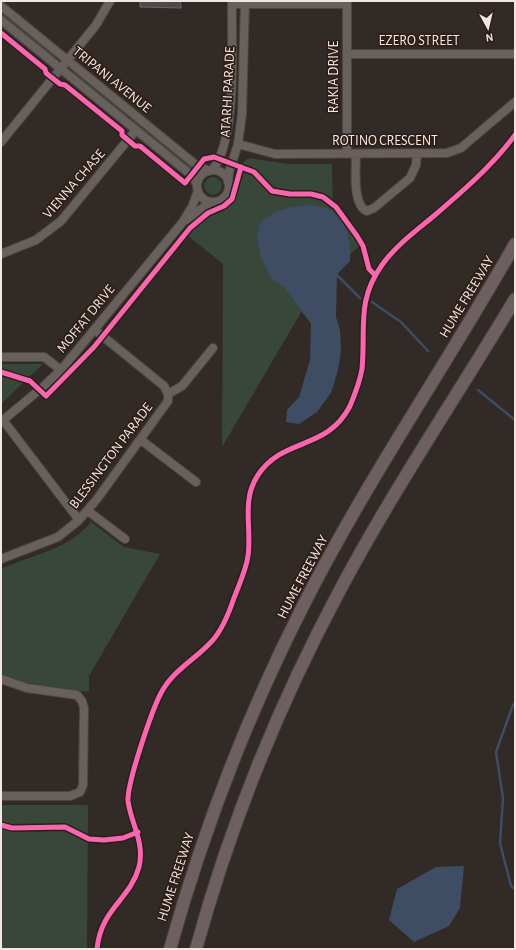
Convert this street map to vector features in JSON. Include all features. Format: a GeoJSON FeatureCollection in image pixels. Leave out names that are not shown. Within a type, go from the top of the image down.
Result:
{"type":"FeatureCollection","features":[{"type":"Feature","properties":{"kind":"highway","name":"HUME FREEWAY"},"geometry":{"type":"LineString","coordinates":[[170,949],[207,831],[231,765],[274,667],[303,606],[334,548],[515,244]]}},
{"type":"Feature","properties":{"kind":"highway"},"geometry":{"type":"LineString","coordinates":[[196,949],[225,855],[251,784],[309,651],[340,590],[381,517],[515,299]]}},
{"type":"Feature","properties":{"kind":"street"},"geometry":{"type":"LineString","coordinates":[[1,142],[96,25],[110,1]]}},
{"type":"Feature","properties":{"kind":"street"},"geometry":{"type":"LineString","coordinates":[[232,3],[347,3]]}},
{"type":"Feature","properties":{"kind":"street","name":"ATARHI PARADE"},"geometry":{"type":"LineString","coordinates":[[211,171],[223,153],[228,126],[232,3]]}},
{"type":"Feature","properties":{"kind":"street","name":"ATARHI PARADE"},"geometry":{"type":"LineString","coordinates":[[228,182],[229,172],[238,144],[242,114],[245,3]]}},
{"type":"Feature","properties":{"kind":"street","name":"RAKIA DRIVE"},"geometry":{"type":"LineString","coordinates":[[347,3],[347,154]]}},
{"type":"Feature","properties":{"kind":"street","name":"TRIPANI AVENUE"},"geometry":{"type":"LineString","coordinates":[[1,6],[196,165],[211,171]]}},
{"type":"Feature","properties":{"kind":"street","name":"TRIPANI AVENUE"},"geometry":{"type":"LineString","coordinates":[[1,20],[190,174],[198,187]]}},
{"type":"Feature","properties":{"kind":"street","name":"EZERO STREET"},"geometry":{"type":"LineString","coordinates":[[347,54],[515,54]]}},
{"type":"Feature","properties":{"kind":"street","name":"ROTINO CRESCENT"},"geometry":{"type":"LineString","coordinates":[[238,144],[275,154],[447,153],[458,150],[515,102]]}},
{"type":"Feature","properties":{"kind":"street","name":"VIENNA CHASE"},"geometry":{"type":"LineString","coordinates":[[1,254],[36,240],[61,222],[136,130]]}},
{"type":"Feature","properties":{"kind":"street"},"geometry":{"type":"LineString","coordinates":[[356,154],[357,196],[360,205],[367,210],[374,208],[410,178],[416,165],[417,154]]}},
{"type":"Feature","properties":{"kind":"street"},"geometry":{"type":"LineString","coordinates":[[211,171],[222,174],[228,182],[225,196],[211,202],[203,198],[198,187],[201,175],[211,171]]}},
{"type":"Feature","properties":{"kind":"street","name":"MOFFAT DRIVE"},"geometry":{"type":"LineString","coordinates":[[2,421],[61,370],[182,223],[192,207],[198,187]]}},
{"type":"Feature","properties":{"kind":"street","name":"MOFFAT DRIVE"},"geometry":{"type":"LineString","coordinates":[[182,223],[211,202]]}},
{"type":"Feature","properties":{"kind":"street"},"geometry":{"type":"LineString","coordinates":[[94,330],[164,386],[168,394],[182,386],[213,348]]}},
{"type":"Feature","properties":{"kind":"street"},"geometry":{"type":"LineString","coordinates":[[1,357],[44,357],[61,370]]}},
{"type":"Feature","properties":{"kind":"street","name":"BLESSINGTON PARADE"},"geometry":{"type":"LineString","coordinates":[[1,559],[58,537],[79,520],[88,511],[167,404],[168,394]]}},
{"type":"Feature","properties":{"kind":"street"},"geometry":{"type":"LineString","coordinates":[[2,421],[79,520]]}},
{"type":"Feature","properties":{"kind":"street"},"geometry":{"type":"LineString","coordinates":[[140,440],[196,482]]}},
{"type":"Feature","properties":{"kind":"street"},"geometry":{"type":"LineString","coordinates":[[88,511],[125,539]]}},
{"type":"Feature","properties":{"kind":"street"},"geometry":{"type":"LineString","coordinates":[[1,679],[27,688],[77,695],[82,701],[84,708],[83,785],[80,792],[70,796],[1,796]]}},
{"type":"Feature","properties":{"kind":"green space"},"geometry":{"type":"Polygon","coordinates":[[[1,9],[57,56],[53,59],[1,17],[1,9]]]}},
{"type":"Feature","properties":{"kind":"green space"},"geometry":{"type":"Polygon","coordinates":[[[75,70],[130,116],[126,120],[72,73],[75,70]]]}},
{"type":"Feature","properties":{"kind":"green space"},"geometry":{"type":"Polygon","coordinates":[[[131,117],[150,132],[148,135],[129,120],[131,117]]]}},
{"type":"Feature","properties":{"kind":"green space"},"geometry":{"type":"Polygon","coordinates":[[[152,133],[195,169],[193,171],[149,137],[152,133]]]}},
{"type":"Feature","properties":{"kind":"green space"},"geometry":{"type":"Polygon","coordinates":[[[249,158],[287,164],[332,164],[333,209],[363,243],[320,280],[222,447],[223,264],[187,235],[207,211],[227,199],[237,170],[244,161],[249,158]]]}},
{"type":"Feature","properties":{"kind":"green space"},"geometry":{"type":"Polygon","coordinates":[[[213,177],[219,180],[222,186],[219,192],[213,195],[207,192],[204,186],[207,180],[213,177]]]}},
{"type":"Feature","properties":{"kind":"green space"},"geometry":{"type":"Polygon","coordinates":[[[1,364],[43,364],[1,404],[1,364]]]}},
{"type":"Feature","properties":{"kind":"green space"},"geometry":{"type":"Polygon","coordinates":[[[91,522],[124,547],[160,554],[89,676],[89,692],[22,682],[1,674],[1,569],[61,545],[72,539],[91,522]]]}},
{"type":"Feature","properties":{"kind":"green space"},"geometry":{"type":"Polygon","coordinates":[[[1,805],[88,805],[87,949],[1,949],[1,805]]]}},
{"type":"Feature","properties":{"kind":"water"},"geometry":{"type":"Polygon","coordinates":[[[312,205],[328,209],[335,213],[340,219],[349,239],[350,261],[337,274],[336,317],[340,330],[341,351],[338,370],[331,393],[317,412],[299,424],[286,422],[287,410],[299,397],[310,360],[311,324],[284,287],[271,278],[261,257],[257,238],[260,223],[272,214],[284,209],[312,205]]]}},
{"type":"Feature","properties":{"kind":"water"},"geometry":{"type":"Polygon","coordinates":[[[464,866],[460,908],[449,926],[414,942],[389,920],[397,889],[436,867],[464,866]]]}},
{"type":"Feature","properties":{"kind":"building"},"geometry":{"type":"Polygon","coordinates":[[[140,1],[181,1],[181,8],[140,7],[140,1]]]}},
{"type":"Feature","properties":{"kind":"waterway"},"geometry":{"type":"LineString","coordinates":[[335,273],[360,298]]}},
{"type":"Feature","properties":{"kind":"waterway"},"geometry":{"type":"LineString","coordinates":[[372,302],[401,322],[428,351]]}},
{"type":"Feature","properties":{"kind":"waterway"},"geometry":{"type":"LineString","coordinates":[[478,390],[515,420]]}},
{"type":"Feature","properties":{"kind":"waterway"},"geometry":{"type":"LineString","coordinates":[[515,703],[496,752],[503,798],[500,843],[511,886],[515,889]]}},
{"type":"Feature","properties":{"kind":"cycle path"},"geometry":{"type":"LineString","coordinates":[[1,33],[45,69],[46,73],[60,84],[65,85],[122,131],[122,135],[135,146],[140,146],[185,183],[204,159],[214,157],[254,172],[272,191],[290,194],[311,194],[323,197],[336,207],[357,236],[363,246],[369,269],[375,275]]}},
{"type":"Feature","properties":{"kind":"cycle path"},"geometry":{"type":"LineString","coordinates":[[97,949],[104,924],[129,888],[139,867],[139,841],[128,801],[131,779],[146,730],[157,702],[166,685],[178,671],[212,641],[228,615],[247,561],[249,546],[248,504],[253,485],[258,475],[268,463],[292,448],[317,438],[340,420],[350,406],[361,374],[365,303],[368,291],[374,278],[382,265],[394,251],[477,177],[497,157],[515,135]]}},
{"type":"Feature","properties":{"kind":"cycle path"},"geometry":{"type":"LineString","coordinates":[[1,372],[30,381],[46,396],[94,347],[190,228],[208,213],[224,206],[232,199],[241,167]]}},
{"type":"Feature","properties":{"kind":"cycle path"},"geometry":{"type":"LineString","coordinates":[[1,825],[12,828],[65,827],[89,839],[104,840],[123,838],[138,832]]}}]}
